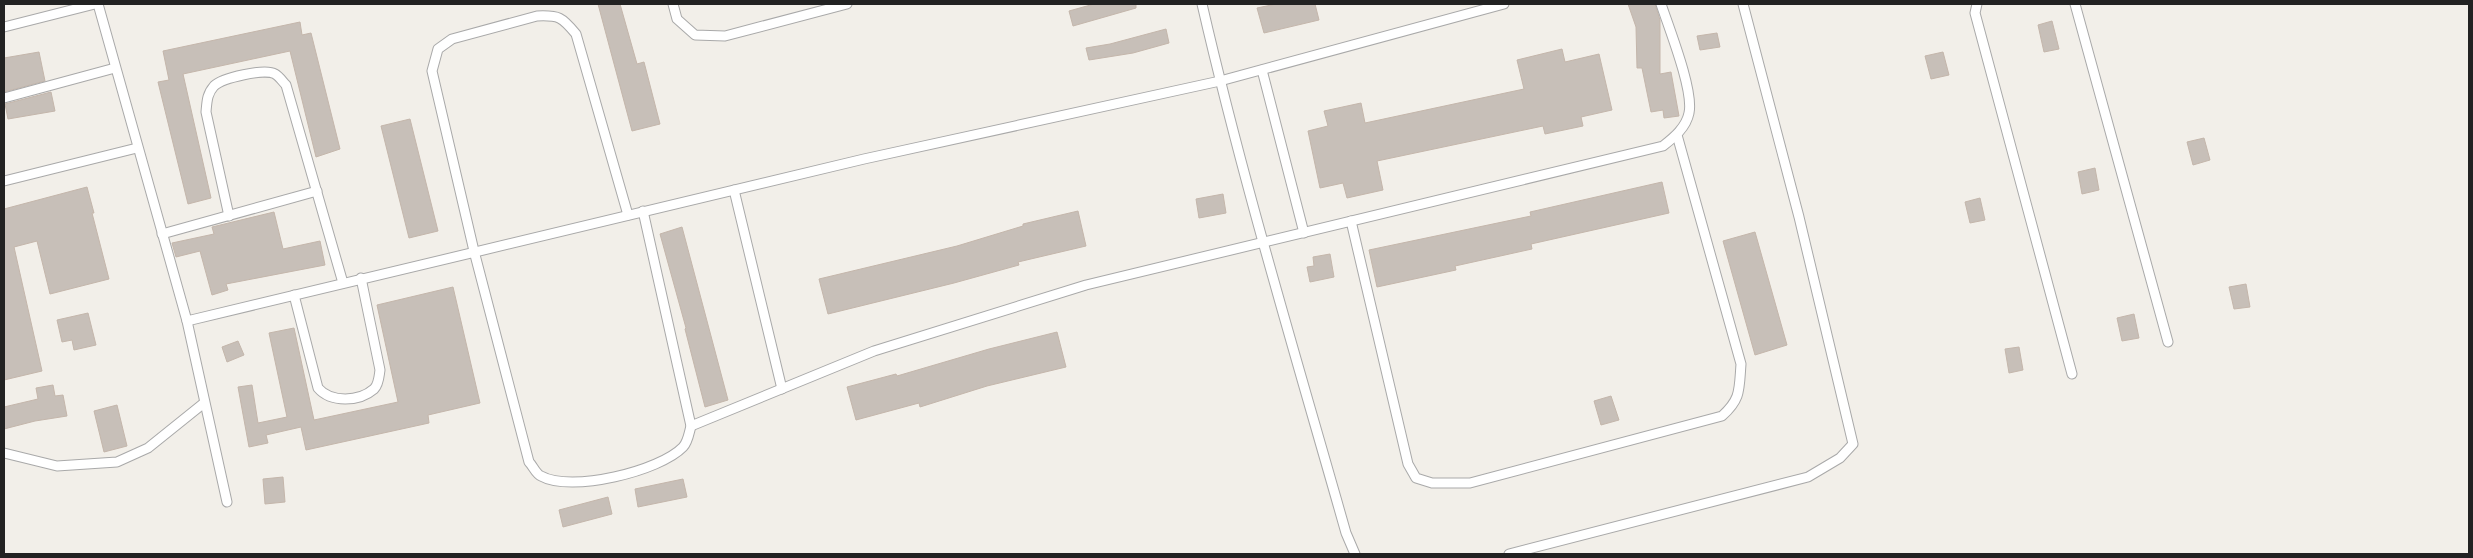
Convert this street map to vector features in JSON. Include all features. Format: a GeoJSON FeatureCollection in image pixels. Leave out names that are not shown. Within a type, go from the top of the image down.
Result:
{"type":"FeatureCollection","features":[{"type":"Feature","properties":{"kind":"lane"},"geometry":{"type":"LineString","coordinates":[[4,27],[96,4],[187,322],[227,502]]}},
{"type":"Feature","properties":{"kind":"lane"},"geometry":{"type":"LineString","coordinates":[[673,4],[677,19],[695,35],[725,36],[847,4]]}},
{"type":"Feature","properties":{"kind":"lane"},"geometry":{"type":"LineString","coordinates":[[1202,4],[1220,81],[1264,242],[1346,533],[1354,554]]}},
{"type":"Feature","properties":{"kind":"lane"},"geometry":{"type":"LineString","coordinates":[[187,322],[643,211],[1220,81],[1504,4]]}},
{"type":"Feature","properties":{"kind":"lane"},"geometry":{"type":"LineString","coordinates":[[691,426],[874,351],[968,320],[1086,285],[1663,146],[1677,135],[1689,114],[1690,95],[1661,4]]}},
{"type":"Feature","properties":{"kind":"lane"},"geometry":{"type":"LineString","coordinates":[[1509,554],[1808,477],[1840,458],[1854,444],[1799,217],[1743,4]]}},
{"type":"Feature","properties":{"kind":"lane"},"geometry":{"type":"LineString","coordinates":[[1977,4],[1974,13],[2072,374]]}},
{"type":"Feature","properties":{"kind":"lane"},"geometry":{"type":"LineString","coordinates":[[2075,4],[2168,342]]}},
{"type":"Feature","properties":{"kind":"lane"},"geometry":{"type":"LineString","coordinates":[[628,215],[576,34],[563,18],[538,16],[452,40],[438,48],[433,60],[432,71],[474,251],[530,462],[540,476],[558,482],[590,482],[653,466],[672,457],[685,446],[691,426],[643,211]]}},
{"type":"Feature","properties":{"kind":"lane"},"geometry":{"type":"LineString","coordinates":[[4,98],[115,68]]}},
{"type":"Feature","properties":{"kind":"lane"},"geometry":{"type":"LineString","coordinates":[[1262,70],[1304,233]]}},
{"type":"Feature","properties":{"kind":"lane"},"geometry":{"type":"LineString","coordinates":[[229,216],[206,112],[207,96],[216,84],[232,77],[265,71],[274,73],[286,85],[343,283]]}},
{"type":"Feature","properties":{"kind":"lane"},"geometry":{"type":"LineString","coordinates":[[1351,221],[1408,464],[1416,478],[1432,483],[1470,483],[1712,419],[1722,416],[1735,404],[1740,388],[1741,364],[1677,135]]}},
{"type":"Feature","properties":{"kind":"lane"},"geometry":{"type":"LineString","coordinates":[[4,181],[137,148]]}},
{"type":"Feature","properties":{"kind":"lane"},"geometry":{"type":"LineString","coordinates":[[734,190],[782,389]]}},
{"type":"Feature","properties":{"kind":"lane"},"geometry":{"type":"LineString","coordinates":[[162,234],[316,191]]}},
{"type":"Feature","properties":{"kind":"lane"},"geometry":{"type":"LineString","coordinates":[[294,295],[318,388],[324,396],[337,399],[359,396],[374,388],[380,370],[362,278]]}},
{"type":"Feature","properties":{"kind":"lane"},"geometry":{"type":"LineString","coordinates":[[4,453],[57,466],[117,462],[148,448],[204,403]]}},
{"type":"Feature","properties":{"kind":"building"},"geometry":{"type":"Polygon","coordinates":[[[598,4],[620,4],[637,64],[644,62],[660,124],[632,131],[598,4]]]}},
{"type":"Feature","properties":{"kind":"building"},"geometry":{"type":"Polygon","coordinates":[[[1094,4],[1136,4],[1136,8],[1073,26],[1069,11],[1094,4]]]}},
{"type":"Feature","properties":{"kind":"building"},"geometry":{"type":"Polygon","coordinates":[[[1276,4],[1315,4],[1319,20],[1264,33],[1257,8],[1276,4]]]}},
{"type":"Feature","properties":{"kind":"building"},"geometry":{"type":"Polygon","coordinates":[[[1628,4],[1655,4],[1660,20],[1660,74],[1671,72],[1679,116],[1664,118],[1663,110],[1651,112],[1642,68],[1637,68],[1636,27],[1628,4]]]}},
{"type":"Feature","properties":{"kind":"building"},"geometry":{"type":"Polygon","coordinates":[[[2052,21],[2059,49],[2044,52],[2038,25],[2052,21]]]}},
{"type":"Feature","properties":{"kind":"building"},"geometry":{"type":"Polygon","coordinates":[[[300,22],[302,35],[311,33],[340,149],[316,157],[290,51],[183,74],[211,198],[188,204],[158,82],[169,80],[163,51],[300,22]]]}},
{"type":"Feature","properties":{"kind":"building"},"geometry":{"type":"Polygon","coordinates":[[[1166,29],[1169,43],[1133,53],[1089,60],[1086,48],[1110,44],[1166,29]]]}},
{"type":"Feature","properties":{"kind":"building"},"geometry":{"type":"Polygon","coordinates":[[[1717,33],[1720,47],[1700,50],[1697,36],[1717,33]]]}},
{"type":"Feature","properties":{"kind":"building"},"geometry":{"type":"Polygon","coordinates":[[[1562,49],[1565,62],[1599,54],[1612,110],[1581,117],[1583,126],[1545,134],[1543,126],[1377,161],[1383,190],[1347,198],[1343,183],[1320,188],[1308,131],[1328,126],[1324,111],[1361,103],[1365,123],[1524,89],[1517,60],[1562,49]]]}},
{"type":"Feature","properties":{"kind":"building"},"geometry":{"type":"Polygon","coordinates":[[[39,52],[45,81],[4,92],[4,58],[39,52]]]}},
{"type":"Feature","properties":{"kind":"building"},"geometry":{"type":"Polygon","coordinates":[[[1943,52],[1949,75],[1931,79],[1925,56],[1943,52]]]}},
{"type":"Feature","properties":{"kind":"building"},"geometry":{"type":"Polygon","coordinates":[[[51,92],[55,111],[8,119],[5,104],[51,92]]]}},
{"type":"Feature","properties":{"kind":"building"},"geometry":{"type":"Polygon","coordinates":[[[410,119],[438,231],[409,238],[381,126],[410,119]]]}},
{"type":"Feature","properties":{"kind":"building"},"geometry":{"type":"Polygon","coordinates":[[[2204,138],[2210,160],[2193,165],[2187,142],[2204,138]]]}},
{"type":"Feature","properties":{"kind":"building"},"geometry":{"type":"Polygon","coordinates":[[[2095,168],[2099,190],[2082,194],[2078,172],[2095,168]]]}},
{"type":"Feature","properties":{"kind":"building"},"geometry":{"type":"Polygon","coordinates":[[[1662,182],[1669,213],[1531,244],[1532,249],[1455,266],[1456,270],[1377,287],[1369,250],[1531,216],[1530,212],[1662,182]]]}},
{"type":"Feature","properties":{"kind":"building"},"geometry":{"type":"Polygon","coordinates":[[[87,187],[109,279],[50,294],[37,241],[14,247],[42,371],[4,380],[4,209],[87,187]]]}},
{"type":"Feature","properties":{"kind":"building"},"geometry":{"type":"Polygon","coordinates":[[[1223,194],[1226,213],[1199,218],[1196,199],[1223,194]]]}},
{"type":"Feature","properties":{"kind":"building"},"geometry":{"type":"Polygon","coordinates":[[[1980,198],[1985,220],[1970,223],[1965,202],[1980,198]]]}},
{"type":"Feature","properties":{"kind":"building"},"geometry":{"type":"Polygon","coordinates":[[[1078,211],[1086,246],[1018,262],[1019,265],[954,283],[828,314],[819,279],[957,246],[1023,226],[1023,224],[1078,211]]]}},
{"type":"Feature","properties":{"kind":"building"},"geometry":{"type":"Polygon","coordinates":[[[274,212],[283,249],[320,241],[325,265],[226,284],[228,290],[212,295],[200,251],[176,257],[172,243],[214,234],[212,227],[274,212]]]}},
{"type":"Feature","properties":{"kind":"building"},"geometry":{"type":"Polygon","coordinates":[[[682,227],[728,400],[705,407],[660,234],[682,227]]]}},
{"type":"Feature","properties":{"kind":"building"},"geometry":{"type":"Polygon","coordinates":[[[1755,232],[1787,345],[1755,355],[1723,241],[1755,232]]]}},
{"type":"Feature","properties":{"kind":"building"},"geometry":{"type":"Polygon","coordinates":[[[1330,254],[1334,277],[1310,282],[1307,267],[1314,266],[1313,257],[1330,254]]]}},
{"type":"Feature","properties":{"kind":"building"},"geometry":{"type":"Polygon","coordinates":[[[2246,284],[2250,307],[2234,309],[2229,287],[2246,284]]]}},
{"type":"Feature","properties":{"kind":"building"},"geometry":{"type":"Polygon","coordinates":[[[453,287],[480,403],[428,415],[429,423],[306,450],[301,427],[266,435],[268,443],[249,447],[238,387],[252,385],[258,423],[287,417],[269,333],[294,328],[314,420],[398,402],[377,305],[453,287]]]}},
{"type":"Feature","properties":{"kind":"building"},"geometry":{"type":"Polygon","coordinates":[[[88,313],[96,345],[74,350],[72,340],[62,342],[57,320],[88,313]]]}},
{"type":"Feature","properties":{"kind":"building"},"geometry":{"type":"Polygon","coordinates":[[[2134,314],[2139,338],[2122,341],[2117,318],[2134,314]]]}},
{"type":"Feature","properties":{"kind":"building"},"geometry":{"type":"Polygon","coordinates":[[[1057,332],[1066,367],[987,386],[920,407],[919,403],[856,420],[847,387],[896,374],[897,376],[989,349],[1057,332]]]}},
{"type":"Feature","properties":{"kind":"building"},"geometry":{"type":"Polygon","coordinates":[[[238,341],[244,355],[227,362],[222,347],[238,341]]]}},
{"type":"Feature","properties":{"kind":"building"},"geometry":{"type":"Polygon","coordinates":[[[2019,347],[2023,370],[2009,373],[2005,349],[2019,347]]]}},
{"type":"Feature","properties":{"kind":"building"},"geometry":{"type":"Polygon","coordinates":[[[53,385],[55,396],[63,395],[67,416],[35,421],[4,429],[4,407],[38,399],[36,388],[53,385]]]}},
{"type":"Feature","properties":{"kind":"building"},"geometry":{"type":"Polygon","coordinates":[[[1611,396],[1619,420],[1601,425],[1594,401],[1611,396]]]}},
{"type":"Feature","properties":{"kind":"building"},"geometry":{"type":"Polygon","coordinates":[[[117,405],[127,446],[104,452],[94,411],[117,405]]]}},
{"type":"Feature","properties":{"kind":"building"},"geometry":{"type":"Polygon","coordinates":[[[283,477],[285,502],[265,504],[263,479],[283,477]]]}},
{"type":"Feature","properties":{"kind":"building"},"geometry":{"type":"Polygon","coordinates":[[[683,479],[687,497],[638,507],[635,489],[683,479]]]}},
{"type":"Feature","properties":{"kind":"building"},"geometry":{"type":"Polygon","coordinates":[[[608,497],[612,514],[563,527],[559,510],[608,497]]]}}]}
